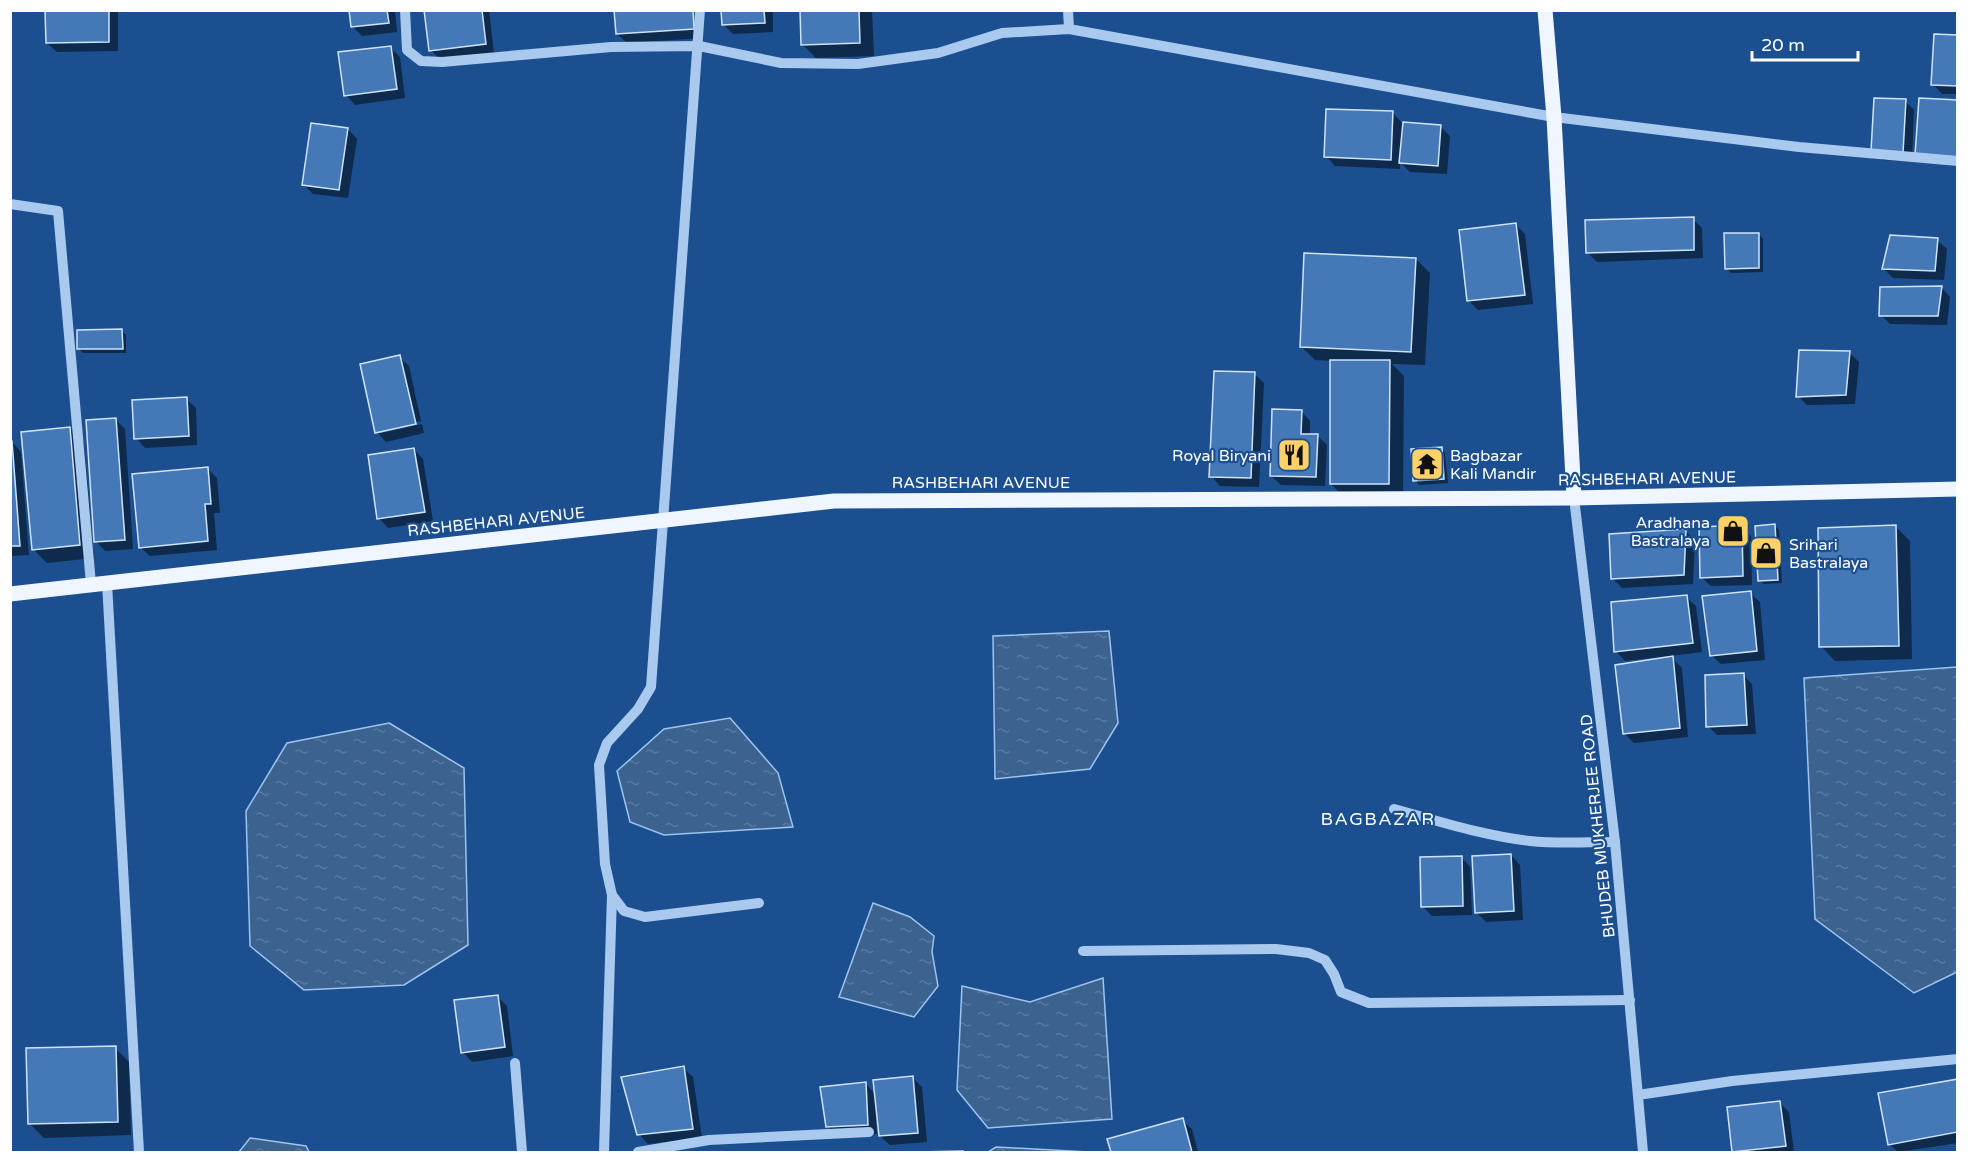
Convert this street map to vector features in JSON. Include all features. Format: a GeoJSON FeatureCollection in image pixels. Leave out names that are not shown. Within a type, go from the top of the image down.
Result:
{"type":"FeatureCollection","features":[{"type":"Feature","properties":{"kind":"main road"},"geometry":{"type":"LineString","coordinates":[[1545,10],[1554,117],[1574,498]]}},
{"type":"Feature","properties":{"kind":"main road","name":"RASHBEHARI AVENUE"},"geometry":{"type":"LineString","coordinates":[[10,594],[834,501],[1574,498],[1958,489]]}},
{"type":"Feature","properties":{"kind":"street"},"geometry":{"type":"LineString","coordinates":[[405,10],[407,50],[421,61],[442,63],[611,46],[699,46],[781,63],[858,64],[938,53],[1002,33],[1069,29],[1554,117],[1799,147],[1958,161]]}},
{"type":"Feature","properties":{"kind":"street"},"geometry":{"type":"LineString","coordinates":[[604,1152],[612,895],[605,864],[599,765],[607,743],[638,709],[651,687],[700,10]]}},
{"type":"Feature","properties":{"kind":"street"},"geometry":{"type":"LineString","coordinates":[[1068,10],[1069,29]]}},
{"type":"Feature","properties":{"kind":"street"},"geometry":{"type":"LineString","coordinates":[[10,204],[58,211],[91,584]]}},
{"type":"Feature","properties":{"kind":"street","name":"BHUDEB MUKHERJEE ROAD"},"geometry":{"type":"LineString","coordinates":[[1574,498],[1615,842],[1643,1152]]}},
{"type":"Feature","properties":{"kind":"street"},"geometry":{"type":"LineString","coordinates":[[107,583],[139,1152]]}},
{"type":"Feature","properties":{"kind":"street"},"geometry":{"type":"LineString","coordinates":[[1394,809],[1467,830],[1510,838],[1533,841],[1615,842]]}},
{"type":"Feature","properties":{"kind":"street"},"geometry":{"type":"LineString","coordinates":[[612,895],[624,911],[645,917],[759,903]]}},
{"type":"Feature","properties":{"kind":"street"},"geometry":{"type":"LineString","coordinates":[[1083,951],[1276,949],[1309,953],[1325,960],[1341,992],[1369,1003],[1630,1000]]}},
{"type":"Feature","properties":{"kind":"street"},"geometry":{"type":"LineString","coordinates":[[1638,1095],[1743,1080],[1958,1059]]}},
{"type":"Feature","properties":{"kind":"street"},"geometry":{"type":"LineString","coordinates":[[515,1063],[522,1152]]}},
{"type":"Feature","properties":{"kind":"street"},"geometry":{"type":"LineString","coordinates":[[638,1152],[709,1140],[869,1132]]}},
{"type":"Feature","properties":{"kind":"water"},"geometry":{"type":"Polygon","coordinates":[[[1109,631],[1118,723],[1090,769],[995,779],[993,636],[1109,631]]]}},
{"type":"Feature","properties":{"kind":"water"},"geometry":{"type":"Polygon","coordinates":[[[1957,667],[1957,972],[1914,993],[1815,919],[1804,678],[1957,667]]]}},
{"type":"Feature","properties":{"kind":"water"},"geometry":{"type":"Polygon","coordinates":[[[730,718],[778,773],[793,827],[664,835],[630,822],[617,771],[664,729],[730,718]]]}},
{"type":"Feature","properties":{"kind":"water"},"geometry":{"type":"Polygon","coordinates":[[[389,723],[464,768],[468,945],[404,985],[304,990],[250,946],[246,811],[287,743],[389,723]]]}},
{"type":"Feature","properties":{"kind":"water"},"geometry":{"type":"Polygon","coordinates":[[[873,903],[910,917],[934,936],[932,952],[938,986],[914,1017],[839,997],[873,903]]]}},
{"type":"Feature","properties":{"kind":"water"},"geometry":{"type":"Polygon","coordinates":[[[1103,978],[1112,1119],[988,1128],[957,1090],[962,986],[1030,1002],[1103,978]]]}},
{"type":"Feature","properties":{"kind":"water"},"geometry":{"type":"Polygon","coordinates":[[[250,1138],[306,1146],[309,1152],[239,1152],[250,1138]]]}},
{"type":"Feature","properties":{"kind":"water"},"geometry":{"type":"Polygon","coordinates":[[[996,1147],[1089,1152],[988,1152],[996,1147]]]}},
{"type":"Feature","properties":{"kind":"building"},"geometry":{"type":"Polygon","coordinates":[[[45,10],[109,10],[109,42],[46,43],[45,10]]]}},
{"type":"Feature","properties":{"kind":"building"},"geometry":{"type":"Polygon","coordinates":[[[349,10],[387,10],[389,23],[351,27],[349,10]]]}},
{"type":"Feature","properties":{"kind":"building"},"geometry":{"type":"Polygon","coordinates":[[[424,10],[482,10],[486,44],[429,51],[424,10]]]}},
{"type":"Feature","properties":{"kind":"building"},"geometry":{"type":"Polygon","coordinates":[[[614,10],[693,10],[694,29],[616,34],[614,10]]]}},
{"type":"Feature","properties":{"kind":"building"},"geometry":{"type":"Polygon","coordinates":[[[721,10],[764,10],[765,23],[722,25],[721,10]]]}},
{"type":"Feature","properties":{"kind":"building"},"geometry":{"type":"Polygon","coordinates":[[[800,10],[859,10],[860,43],[801,45],[800,10]]]}},
{"type":"Feature","properties":{"kind":"building"},"geometry":{"type":"Polygon","coordinates":[[[1934,34],[1958,35],[1958,86],[1931,85],[1934,34]]]}},
{"type":"Feature","properties":{"kind":"building"},"geometry":{"type":"Polygon","coordinates":[[[391,46],[397,89],[344,96],[338,52],[391,46]]]}},
{"type":"Feature","properties":{"kind":"building"},"geometry":{"type":"Polygon","coordinates":[[[1874,98],[1906,99],[1903,153],[1871,151],[1874,98]]]}},
{"type":"Feature","properties":{"kind":"building"},"geometry":{"type":"Polygon","coordinates":[[[1919,98],[1958,100],[1958,157],[1915,155],[1919,98]]]}},
{"type":"Feature","properties":{"kind":"building"},"geometry":{"type":"Polygon","coordinates":[[[1326,109],[1393,111],[1391,160],[1324,157],[1326,109]]]}},
{"type":"Feature","properties":{"kind":"building"},"geometry":{"type":"Polygon","coordinates":[[[1403,122],[1441,125],[1438,166],[1399,163],[1403,122]]]}},
{"type":"Feature","properties":{"kind":"building"},"geometry":{"type":"Polygon","coordinates":[[[311,123],[348,128],[339,190],[302,185],[311,123]]]}},
{"type":"Feature","properties":{"kind":"building"},"geometry":{"type":"Polygon","coordinates":[[[1694,217],[1694,250],[1586,253],[1585,220],[1694,217]]]}},
{"type":"Feature","properties":{"kind":"building"},"geometry":{"type":"Polygon","coordinates":[[[1516,223],[1525,295],[1467,301],[1459,230],[1516,223]]]}},
{"type":"Feature","properties":{"kind":"building"},"geometry":{"type":"Polygon","coordinates":[[[1724,233],[1759,233],[1759,268],[1725,269],[1724,233]]]}},
{"type":"Feature","properties":{"kind":"building"},"geometry":{"type":"Polygon","coordinates":[[[1890,235],[1938,238],[1935,271],[1882,269],[1890,235]]]}},
{"type":"Feature","properties":{"kind":"building"},"geometry":{"type":"Polygon","coordinates":[[[1304,253],[1416,258],[1411,352],[1300,347],[1304,253]]]}},
{"type":"Feature","properties":{"kind":"building"},"geometry":{"type":"Polygon","coordinates":[[[1942,286],[1938,316],[1879,316],[1880,287],[1942,286]]]}},
{"type":"Feature","properties":{"kind":"building"},"geometry":{"type":"Polygon","coordinates":[[[122,329],[123,349],[77,349],[77,330],[122,329]]]}},
{"type":"Feature","properties":{"kind":"building"},"geometry":{"type":"Polygon","coordinates":[[[1799,350],[1850,351],[1846,395],[1796,397],[1799,350]]]}},
{"type":"Feature","properties":{"kind":"building"},"geometry":{"type":"Polygon","coordinates":[[[400,355],[416,424],[375,433],[360,364],[400,355]]]}},
{"type":"Feature","properties":{"kind":"building"},"geometry":{"type":"Polygon","coordinates":[[[1330,360],[1390,360],[1389,484],[1330,484],[1330,360]]]}},
{"type":"Feature","properties":{"kind":"building"},"geometry":{"type":"Polygon","coordinates":[[[1214,371],[1255,372],[1251,478],[1209,477],[1214,371]]]}},
{"type":"Feature","properties":{"kind":"building"},"geometry":{"type":"Polygon","coordinates":[[[187,397],[189,436],[134,439],[132,400],[187,397]]]}},
{"type":"Feature","properties":{"kind":"building","name":"Royal Biryani"},"geometry":{"type":"Polygon","coordinates":[[[1272,409],[1302,410],[1301,434],[1318,434],[1316,477],[1270,476],[1272,409]]]}},
{"type":"Feature","properties":{"kind":"building"},"geometry":{"type":"Polygon","coordinates":[[[116,418],[125,540],[94,542],[86,420],[116,418]]]}},
{"type":"Feature","properties":{"kind":"building"},"geometry":{"type":"Polygon","coordinates":[[[70,427],[80,545],[32,550],[21,432],[70,427]]]}},
{"type":"Feature","properties":{"kind":"building"},"geometry":{"type":"Polygon","coordinates":[[[10,441],[12,441],[20,546],[10,546],[10,441]]]}},
{"type":"Feature","properties":{"kind":"building","name":"Bagbazar Kali Mandir"},"geometry":{"type":"Polygon","coordinates":[[[1442,447],[1444,479],[1413,481],[1411,449],[1442,447]]]}},
{"type":"Feature","properties":{"kind":"building"},"geometry":{"type":"Polygon","coordinates":[[[414,448],[425,512],[377,519],[368,455],[414,448]]]}},
{"type":"Feature","properties":{"kind":"building"},"geometry":{"type":"Polygon","coordinates":[[[208,467],[211,504],[205,504],[208,541],[139,548],[132,474],[208,467]]]}},
{"type":"Feature","properties":{"kind":"building","name":"Srihari Bastralaya"},"geometry":{"type":"Polygon","coordinates":[[[1775,524],[1778,580],[1758,581],[1755,526],[1775,524]]]}},
{"type":"Feature","properties":{"kind":"building"},"geometry":{"type":"Polygon","coordinates":[[[1742,525],[1743,576],[1700,578],[1699,527],[1742,525]]]}},
{"type":"Feature","properties":{"kind":"building"},"geometry":{"type":"Polygon","coordinates":[[[1896,525],[1899,646],[1819,647],[1818,528],[1896,525]]]}},
{"type":"Feature","properties":{"kind":"building"},"geometry":{"type":"Polygon","coordinates":[[[1686,529],[1684,575],[1611,579],[1609,534],[1686,529]]]}},
{"type":"Feature","properties":{"kind":"building"},"geometry":{"type":"Polygon","coordinates":[[[1751,591],[1757,651],[1710,656],[1702,596],[1751,591]]]}},
{"type":"Feature","properties":{"kind":"building"},"geometry":{"type":"Polygon","coordinates":[[[1687,595],[1693,643],[1614,652],[1611,602],[1687,595]]]}},
{"type":"Feature","properties":{"kind":"building"},"geometry":{"type":"Polygon","coordinates":[[[1673,656],[1680,728],[1623,734],[1615,665],[1673,656]]]}},
{"type":"Feature","properties":{"kind":"building"},"geometry":{"type":"Polygon","coordinates":[[[1744,673],[1747,725],[1706,727],[1705,675],[1744,673]]]}},
{"type":"Feature","properties":{"kind":"building"},"geometry":{"type":"Polygon","coordinates":[[[1511,854],[1514,911],[1475,913],[1472,856],[1511,854]]]}},
{"type":"Feature","properties":{"kind":"building"},"geometry":{"type":"Polygon","coordinates":[[[1462,856],[1463,906],[1421,907],[1420,857],[1462,856]]]}},
{"type":"Feature","properties":{"kind":"building"},"geometry":{"type":"Polygon","coordinates":[[[498,995],[505,1047],[461,1053],[454,1000],[498,995]]]}},
{"type":"Feature","properties":{"kind":"building"},"geometry":{"type":"Polygon","coordinates":[[[116,1046],[118,1122],[28,1124],[26,1048],[116,1046]]]}},
{"type":"Feature","properties":{"kind":"building"},"geometry":{"type":"Polygon","coordinates":[[[684,1066],[693,1129],[637,1135],[621,1077],[684,1066]]]}},
{"type":"Feature","properties":{"kind":"building"},"geometry":{"type":"Polygon","coordinates":[[[913,1076],[918,1133],[879,1136],[873,1080],[913,1076]]]}},
{"type":"Feature","properties":{"kind":"building"},"geometry":{"type":"Polygon","coordinates":[[[1958,1079],[1958,1132],[1888,1145],[1878,1093],[1958,1079]]]}},
{"type":"Feature","properties":{"kind":"building"},"geometry":{"type":"Polygon","coordinates":[[[866,1082],[868,1125],[826,1127],[820,1087],[866,1082]]]}},
{"type":"Feature","properties":{"kind":"building"},"geometry":{"type":"Polygon","coordinates":[[[1780,1101],[1786,1146],[1732,1152],[1727,1107],[1780,1101]]]}},
{"type":"Feature","properties":{"kind":"building"},"geometry":{"type":"Polygon","coordinates":[[[1183,1118],[1192,1152],[1111,1152],[1107,1139],[1183,1118]]]}},
{"type":"Feature","properties":{"kind":"building"},"geometry":{"type":"Polygon","coordinates":[[[963,1151],[963,1152],[917,1152],[963,1151]]]}},
{"type":"Feature","properties":{"kind":"place","name":"Royal Biryani"},"geometry":{"type":"Point","coordinates":[1294,455]}},
{"type":"Feature","properties":{"kind":"place","name":"Bagbazar Kali Mandir"},"geometry":{"type":"Point","coordinates":[1427,464]}},
{"type":"Feature","properties":{"kind":"place","name":"Aradhana Bastralaya"},"geometry":{"type":"Point","coordinates":[1733,531]}},
{"type":"Feature","properties":{"kind":"place","name":"Srihari Bastralaya"},"geometry":{"type":"Point","coordinates":[1766,553]}},
{"type":"Feature","properties":{"kind":"district","name":"BAGBAZAR"},"geometry":{"type":"Point","coordinates":[1378,819]}}]}
